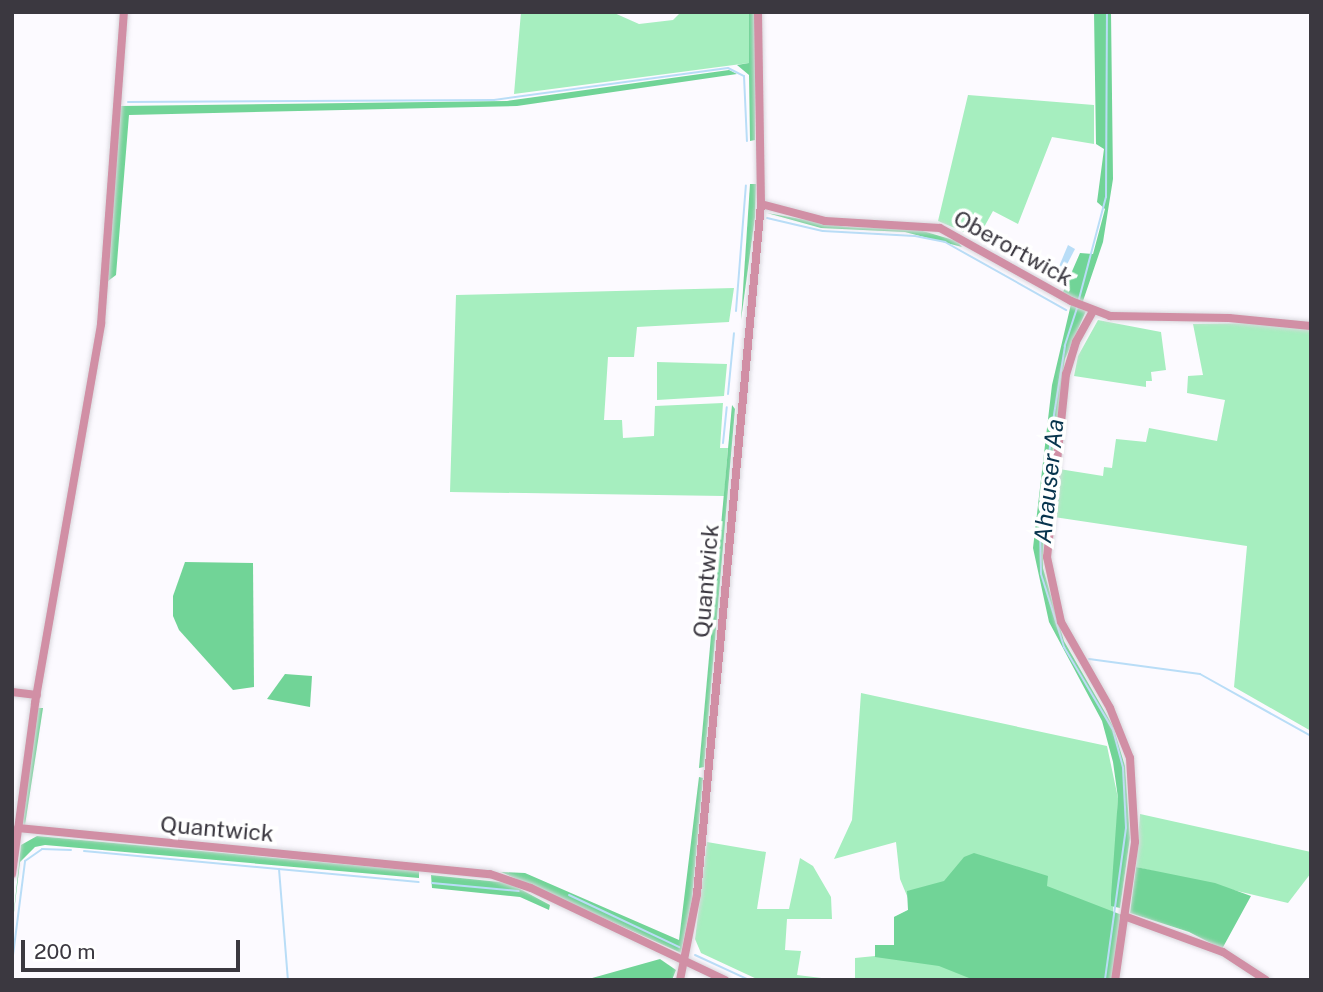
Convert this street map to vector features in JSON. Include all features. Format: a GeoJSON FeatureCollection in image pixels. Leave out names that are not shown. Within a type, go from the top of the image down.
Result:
{"type":"FeatureCollection","features":[{"type":"Feature","properties":{"kind":"street"},"geometry":{"type":"LineString","coordinates":[[12,874],[37,695],[101,324],[124,12]]}},
{"type":"Feature","properties":{"kind":"street"},"geometry":{"type":"LineString","coordinates":[[758,12],[761,204]]}},
{"type":"Feature","properties":{"kind":"street","name":"Oberortwick"},"geometry":{"type":"LineString","coordinates":[[761,204],[825,222],[940,228],[1071,301],[1093,311],[1127,320],[1229,318],[1311,326]]}},
{"type":"Feature","properties":{"kind":"street","name":"Quantwick"},"geometry":{"type":"LineString","coordinates":[[680,980],[687,961],[697,894],[761,204]]}},
{"type":"Feature","properties":{"kind":"street"},"geometry":{"type":"LineString","coordinates":[[1093,311],[1076,341],[1066,373],[1047,557],[1061,622],[1119,725],[1130,758],[1135,824],[1115,980]]}},
{"type":"Feature","properties":{"kind":"street"},"geometry":{"type":"LineString","coordinates":[[12,692],[37,695]]}},
{"type":"Feature","properties":{"kind":"street","name":"Quantwick"},"geometry":{"type":"LineString","coordinates":[[18,828],[490,874],[531,888],[725,980]]}},
{"type":"Feature","properties":{"kind":"street"},"geometry":{"type":"LineString","coordinates":[[1124,916],[1223,952],[1266,980]]}},
{"type":"Feature","properties":{"kind":"green space"},"geometry":{"type":"Polygon","coordinates":[[[521,12],[612,12],[639,24],[673,20],[681,12],[749,12],[749,63],[514,94],[521,12]]]}},
{"type":"Feature","properties":{"kind":"green space"},"geometry":{"type":"Polygon","coordinates":[[[749,12],[755,13],[755,140],[750,141],[749,75],[737,65],[749,63],[749,12]]]}},
{"type":"Feature","properties":{"kind":"green space"},"geometry":{"type":"Polygon","coordinates":[[[1094,12],[1111,12],[1113,179],[1103,242],[1082,304],[1063,292],[1080,253],[1093,254],[1105,209],[1097,202],[1104,149],[1096,144],[1094,12]]]}},
{"type":"Feature","properties":{"kind":"green space"},"geometry":{"type":"Polygon","coordinates":[[[729,70],[737,74],[517,106],[129,115],[116,275],[108,281],[120,106],[507,101],[729,70]]]}},
{"type":"Feature","properties":{"kind":"green space"},"geometry":{"type":"Polygon","coordinates":[[[968,95],[1094,105],[1094,144],[1052,137],[1018,224],[993,211],[978,238],[938,221],[968,95]]]}},
{"type":"Feature","properties":{"kind":"green space"},"geometry":{"type":"Polygon","coordinates":[[[750,184],[756,184],[755,217],[741,320],[750,184]]]}},
{"type":"Feature","properties":{"kind":"green space"},"geometry":{"type":"Polygon","coordinates":[[[767,213],[847,227],[916,229],[957,241],[962,247],[905,232],[821,228],[767,213]]]}},
{"type":"Feature","properties":{"kind":"green space"},"geometry":{"type":"Polygon","coordinates":[[[734,288],[729,322],[637,327],[634,357],[608,357],[604,420],[622,420],[623,438],[654,436],[655,406],[723,403],[720,448],[728,448],[724,496],[450,492],[456,295],[734,288]]]}},
{"type":"Feature","properties":{"kind":"green space"},"geometry":{"type":"Polygon","coordinates":[[[1071,304],[1086,311],[1065,359],[1044,526],[1043,568],[1064,641],[1113,726],[1125,766],[1130,838],[1120,908],[1111,906],[1118,798],[1113,762],[1102,721],[1049,622],[1033,548],[1052,385],[1071,304]]]}},
{"type":"Feature","properties":{"kind":"green space"},"geometry":{"type":"Polygon","coordinates":[[[1098,320],[1161,332],[1166,370],[1151,372],[1152,381],[1146,381],[1146,387],[1074,376],[1078,356],[1098,320]]]}},
{"type":"Feature","properties":{"kind":"green space"},"geometry":{"type":"Polygon","coordinates":[[[1259,323],[1311,328],[1311,731],[1234,687],[1247,546],[1054,517],[1059,469],[1103,476],[1104,467],[1112,468],[1116,439],[1146,442],[1149,428],[1217,441],[1225,400],[1187,393],[1188,376],[1203,375],[1193,324],[1259,323]]]}},
{"type":"Feature","properties":{"kind":"green space"},"geometry":{"type":"Polygon","coordinates":[[[657,362],[727,364],[724,396],[657,400],[657,362]]]}},
{"type":"Feature","properties":{"kind":"green space"},"geometry":{"type":"Polygon","coordinates":[[[732,405],[735,409],[704,767],[699,768],[732,405]]]}},
{"type":"Feature","properties":{"kind":"green space"},"geometry":{"type":"Polygon","coordinates":[[[185,562],[253,563],[254,687],[233,690],[179,630],[173,616],[173,596],[185,562]]]}},
{"type":"Feature","properties":{"kind":"green space"},"geometry":{"type":"Polygon","coordinates":[[[285,674],[312,676],[310,707],[267,699],[285,674]]]}},
{"type":"Feature","properties":{"kind":"green space"},"geometry":{"type":"Polygon","coordinates":[[[861,693],[1107,746],[1118,798],[1113,913],[1103,980],[855,980],[855,958],[875,956],[875,945],[894,945],[894,917],[908,910],[910,903],[900,879],[896,842],[834,859],[852,820],[861,693]]]}},
{"type":"Feature","properties":{"kind":"green space"},"geometry":{"type":"Polygon","coordinates":[[[37,708],[43,708],[25,825],[21,824],[37,708]]]}},
{"type":"Feature","properties":{"kind":"green space"},"geometry":{"type":"Polygon","coordinates":[[[699,777],[703,778],[692,899],[681,953],[501,872],[525,873],[679,940],[699,777]]]}},
{"type":"Feature","properties":{"kind":"green space"},"geometry":{"type":"Polygon","coordinates":[[[1140,814],[1311,852],[1311,873],[1288,903],[1136,867],[1140,814]]]}},
{"type":"Feature","properties":{"kind":"green space"},"geometry":{"type":"Polygon","coordinates":[[[37,836],[419,871],[419,878],[45,845],[35,847],[20,862],[12,929],[21,845],[37,836]]]}},
{"type":"Feature","properties":{"kind":"green space"},"geometry":{"type":"Polygon","coordinates":[[[707,842],[766,852],[757,909],[789,909],[800,858],[813,866],[831,897],[832,919],[787,919],[785,950],[801,951],[797,975],[838,980],[759,980],[701,953],[695,939],[707,842]]]}},
{"type":"Feature","properties":{"kind":"green space"},"geometry":{"type":"Polygon","coordinates":[[[974,853],[1048,876],[1047,886],[1122,915],[1113,980],[974,980],[939,966],[875,957],[875,945],[894,945],[894,917],[908,910],[907,891],[944,881],[964,857],[974,853]]]}},
{"type":"Feature","properties":{"kind":"green space"},"geometry":{"type":"Polygon","coordinates":[[[1136,867],[1215,883],[1251,896],[1222,949],[1189,932],[1130,913],[1136,867]]]}},
{"type":"Feature","properties":{"kind":"green space"},"geometry":{"type":"Polygon","coordinates":[[[431,875],[509,883],[550,905],[549,910],[520,897],[432,888],[431,875]]]}},
{"type":"Feature","properties":{"kind":"green space"},"geometry":{"type":"Polygon","coordinates":[[[660,959],[676,970],[672,980],[585,980],[660,959]]]}},
{"type":"Feature","properties":{"kind":"water"},"geometry":{"type":"Polygon","coordinates":[[[1068,245],[1075,249],[1059,280],[1055,276],[1068,245]]]}},
{"type":"Feature","properties":{"kind":"waterway","name":"Ahauser Aa"},"geometry":{"type":"LineString","coordinates":[[1079,299],[1106,197],[1107,12]]}},
{"type":"Feature","properties":{"kind":"waterway"},"geometry":{"type":"LineString","coordinates":[[128,102],[494,100],[728,68],[744,76],[747,141]]}},
{"type":"Feature","properties":{"kind":"waterway"},"geometry":{"type":"LineString","coordinates":[[736,311],[746,185]]}},
{"type":"Feature","properties":{"kind":"waterway"},"geometry":{"type":"LineString","coordinates":[[767,218],[823,231],[915,236],[945,242],[1066,310]]}},
{"type":"Feature","properties":{"kind":"waterway","name":"Ahauser Aa"},"geometry":{"type":"LineString","coordinates":[[1077,308],[1065,346],[1054,415],[1040,526],[1041,574],[1064,647],[1113,730],[1123,768],[1126,828],[1105,980]]}},
{"type":"Feature","properties":{"kind":"waterway"},"geometry":{"type":"LineString","coordinates":[[728,394],[734,333]]}},
{"type":"Feature","properties":{"kind":"waterway"},"geometry":{"type":"LineString","coordinates":[[723,443],[727,407]]}},
{"type":"Feature","properties":{"kind":"waterway"},"geometry":{"type":"LineString","coordinates":[[1089,659],[1200,674],[1311,736]]}},
{"type":"Feature","properties":{"kind":"waterway"},"geometry":{"type":"LineString","coordinates":[[12,963],[25,861],[42,849],[71,850]]}},
{"type":"Feature","properties":{"kind":"waterway"},"geometry":{"type":"LineString","coordinates":[[84,851],[419,882]]}},
{"type":"Feature","properties":{"kind":"waterway"},"geometry":{"type":"LineString","coordinates":[[279,869],[288,980]]}},
{"type":"Feature","properties":{"kind":"waterway"},"geometry":{"type":"LineString","coordinates":[[432,883],[519,891]]}},
{"type":"Feature","properties":{"kind":"waterway"},"geometry":{"type":"LineString","coordinates":[[569,895],[679,947]]}},
{"type":"Feature","properties":{"kind":"waterway"},"geometry":{"type":"LineString","coordinates":[[695,955],[749,980]]}}]}
